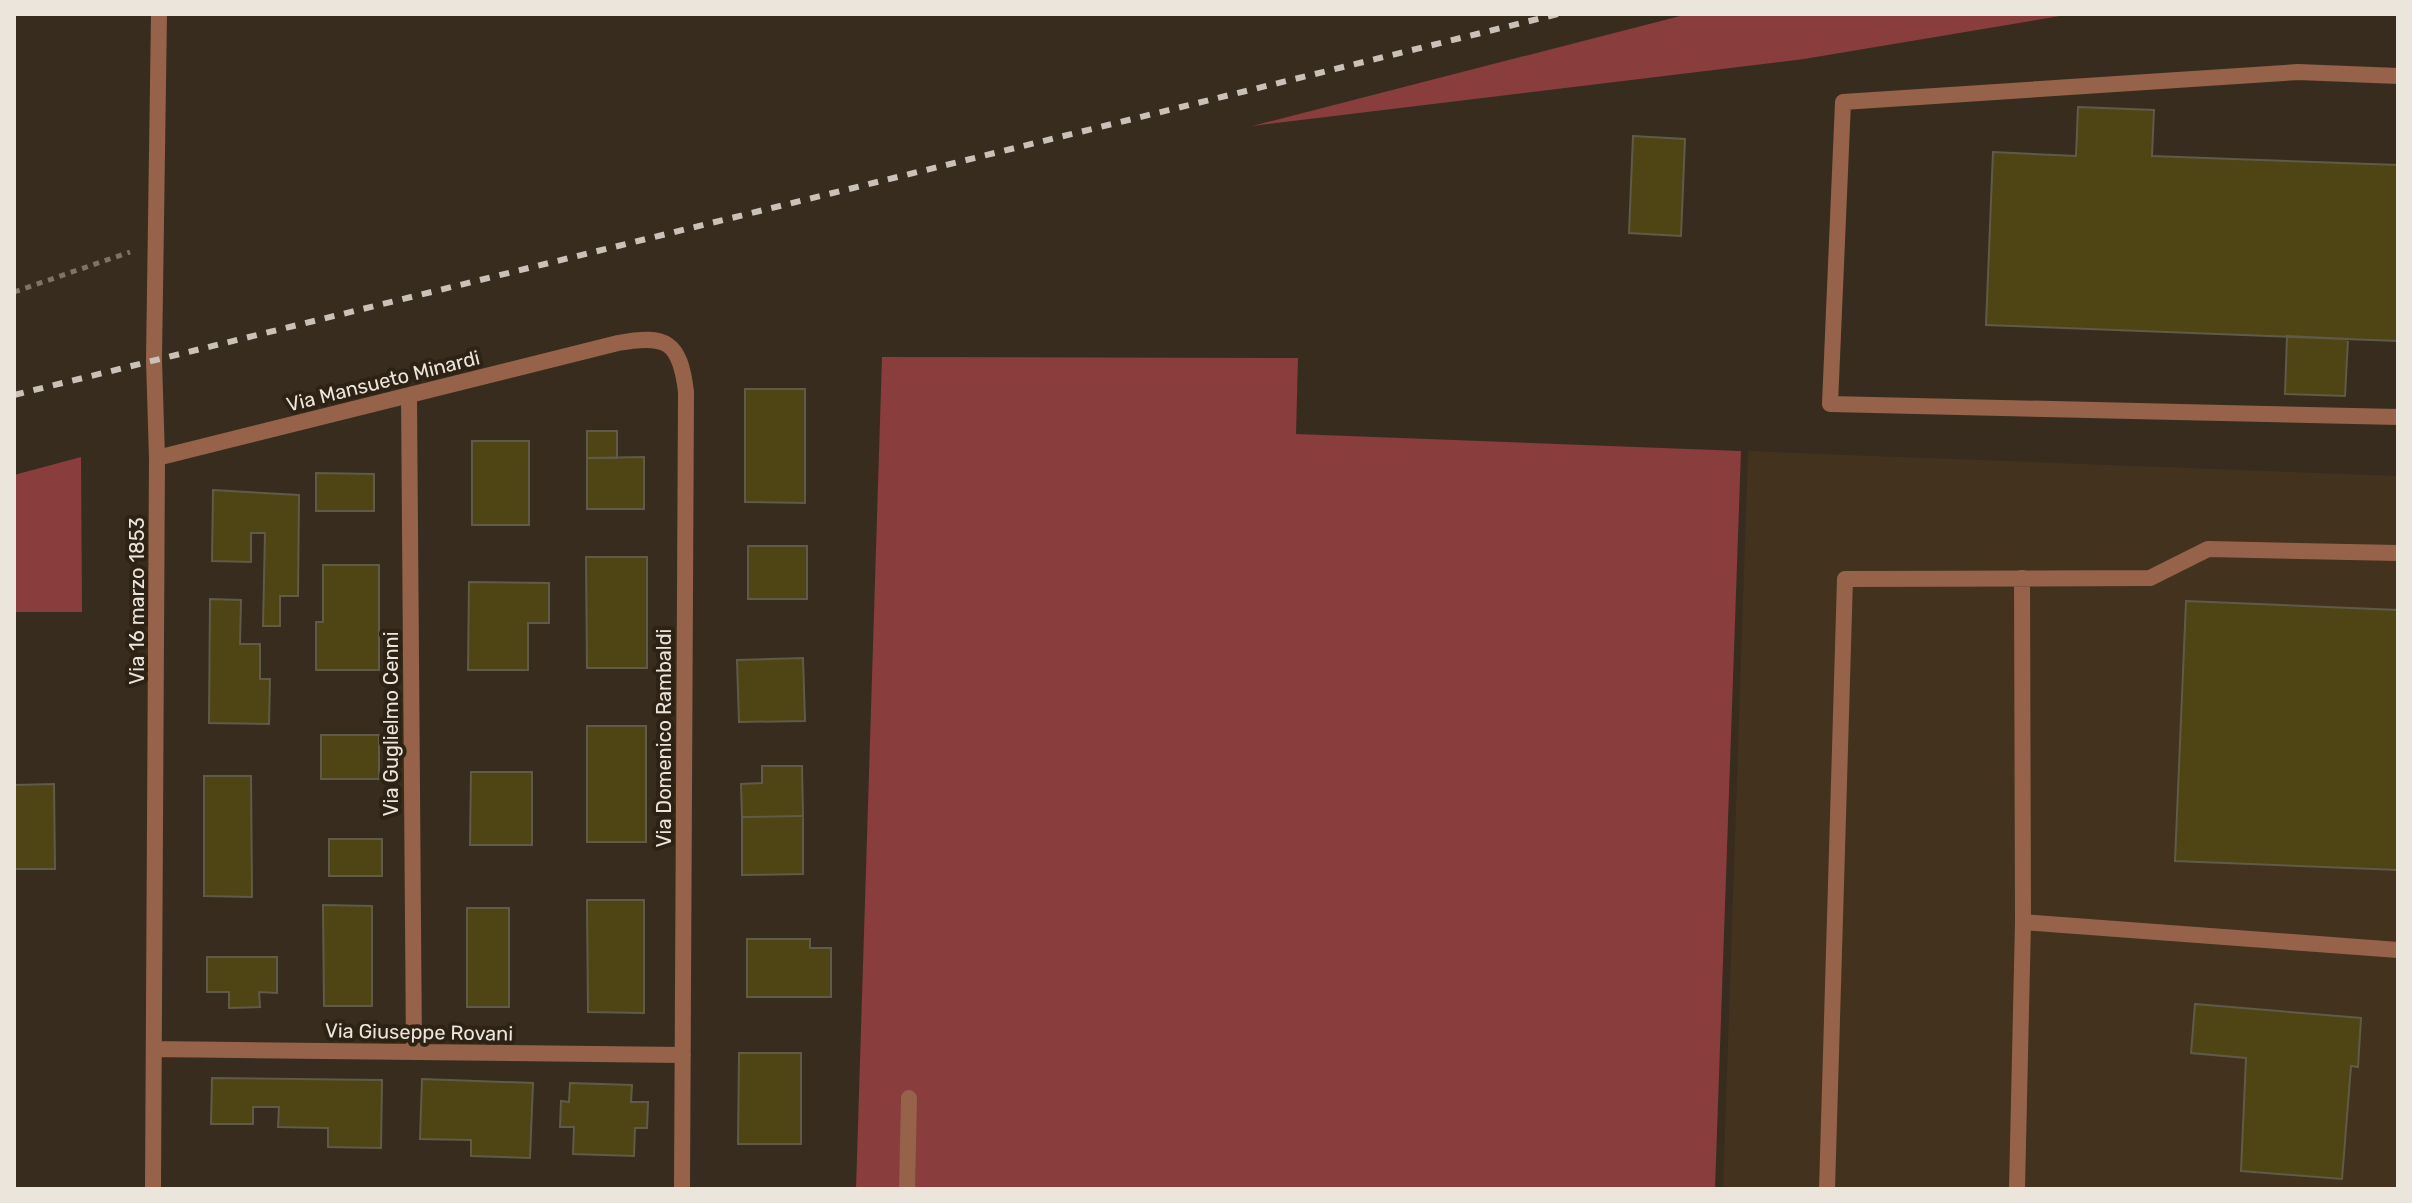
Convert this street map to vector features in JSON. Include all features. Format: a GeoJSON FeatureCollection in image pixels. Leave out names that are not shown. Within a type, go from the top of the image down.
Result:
{"type":"FeatureCollection","features":[{"type":"Feature","properties":{"kind":"street","name":"Via 16 marzo 1853"},"geometry":{"type":"LineString","coordinates":[[153,1189],[157,458],[154,360],[159,14]]}},
{"type":"Feature","properties":{"kind":"street"},"geometry":{"type":"LineString","coordinates":[[2398,76],[2298,72],[1843,102],[1830,404],[2398,417]]}},
{"type":"Feature","properties":{"kind":"street","name":"Via Domenico Rambaldi"},"geometry":{"type":"LineString","coordinates":[[618,343],[656,338],[666,342],[681,363],[686,392],[682,1189]]}},
{"type":"Feature","properties":{"kind":"street","name":"Via Mansueto Minardi"},"geometry":{"type":"LineString","coordinates":[[157,458],[618,343]]}},
{"type":"Feature","properties":{"kind":"street","name":"Via Guglielmo Cenni"},"geometry":{"type":"LineString","coordinates":[[409,396],[414,1052]]}},
{"type":"Feature","properties":{"kind":"street"},"geometry":{"type":"LineString","coordinates":[[1827,1189],[1845,579],[2150,578],[2208,549],[2398,553]]}},
{"type":"Feature","properties":{"kind":"street"},"geometry":{"type":"LineString","coordinates":[[2017,1189],[2023,922],[2022,578]]}},
{"type":"Feature","properties":{"kind":"street"},"geometry":{"type":"LineString","coordinates":[[2023,922],[2398,950]]}},
{"type":"Feature","properties":{"kind":"street","name":"Via Giuseppe Rovani"},"geometry":{"type":"LineString","coordinates":[[154,1049],[683,1055]]}},
{"type":"Feature","properties":{"kind":"street"},"geometry":{"type":"LineString","coordinates":[[907,1189],[909,1098]]}},
{"type":"Feature","properties":{"kind":"path"},"geometry":{"type":"LineString","coordinates":[[14,292],[157,242]]}},
{"type":"Feature","properties":{"kind":"shaded area"},"geometry":{"type":"Polygon","coordinates":[[[1688,14],[2072,14],[1804,59],[1252,126],[1688,14]]]}},
{"type":"Feature","properties":{"kind":"shaded area"},"geometry":{"type":"Polygon","coordinates":[[[882,357],[1298,358],[1296,434],[1741,451],[1715,1189],[856,1189],[882,357]]]}},
{"type":"Feature","properties":{"kind":"shaded area"},"geometry":{"type":"Polygon","coordinates":[[[1748,451],[2398,476],[2398,1189],[1723,1189],[1748,451]]]}},
{"type":"Feature","properties":{"kind":"shaded area"},"geometry":{"type":"Polygon","coordinates":[[[81,457],[82,612],[14,612],[14,475],[81,457]]]}},
{"type":"Feature","properties":{"kind":"building"},"geometry":{"type":"Polygon","coordinates":[[[2078,107],[2154,110],[2152,156],[2398,165],[2398,341],[1986,325],[1993,152],[2076,156],[2078,107]]]}},
{"type":"Feature","properties":{"kind":"building"},"geometry":{"type":"Polygon","coordinates":[[[1633,136],[1685,139],[1681,236],[1629,233],[1633,136]]]}},
{"type":"Feature","properties":{"kind":"building"},"geometry":{"type":"Polygon","coordinates":[[[2287,336],[2348,339],[2345,396],[2285,394],[2287,336]]]}},
{"type":"Feature","properties":{"kind":"building"},"geometry":{"type":"Polygon","coordinates":[[[745,389],[805,389],[805,503],[745,502],[745,389]]]}},
{"type":"Feature","properties":{"kind":"building"},"geometry":{"type":"Polygon","coordinates":[[[587,431],[617,431],[617,458],[587,458],[587,431]]]}},
{"type":"Feature","properties":{"kind":"building"},"geometry":{"type":"Polygon","coordinates":[[[472,441],[529,441],[529,525],[472,525],[472,441]]]}},
{"type":"Feature","properties":{"kind":"building"},"geometry":{"type":"Polygon","coordinates":[[[644,457],[644,509],[587,509],[587,458],[644,457]]]}},
{"type":"Feature","properties":{"kind":"building"},"geometry":{"type":"Polygon","coordinates":[[[316,473],[374,474],[374,511],[316,511],[316,473]]]}},
{"type":"Feature","properties":{"kind":"building"},"geometry":{"type":"Polygon","coordinates":[[[213,490],[299,495],[298,596],[280,596],[280,626],[263,626],[265,533],[251,533],[251,562],[212,561],[213,490]]]}},
{"type":"Feature","properties":{"kind":"building"},"geometry":{"type":"Polygon","coordinates":[[[748,546],[807,546],[807,599],[748,599],[748,546]]]}},
{"type":"Feature","properties":{"kind":"building"},"geometry":{"type":"Polygon","coordinates":[[[586,557],[647,557],[647,668],[587,668],[586,557]]]}},
{"type":"Feature","properties":{"kind":"building"},"geometry":{"type":"Polygon","coordinates":[[[323,565],[379,565],[379,670],[316,670],[316,622],[323,622],[323,565]]]}},
{"type":"Feature","properties":{"kind":"building"},"geometry":{"type":"Polygon","coordinates":[[[469,582],[549,583],[549,623],[528,623],[528,670],[468,670],[469,582]]]}},
{"type":"Feature","properties":{"kind":"building"},"geometry":{"type":"Polygon","coordinates":[[[210,599],[241,600],[240,644],[260,644],[260,679],[270,679],[269,724],[209,723],[210,599]]]}},
{"type":"Feature","properties":{"kind":"building"},"geometry":{"type":"Polygon","coordinates":[[[2186,601],[2398,610],[2398,870],[2175,861],[2186,601]]]}},
{"type":"Feature","properties":{"kind":"building"},"geometry":{"type":"Polygon","coordinates":[[[803,658],[805,721],[739,722],[737,660],[803,658]]]}},
{"type":"Feature","properties":{"kind":"building"},"geometry":{"type":"Polygon","coordinates":[[[587,726],[646,726],[646,842],[587,842],[587,726]]]}},
{"type":"Feature","properties":{"kind":"building"},"geometry":{"type":"Polygon","coordinates":[[[321,735],[379,735],[379,779],[321,779],[321,735]]]}},
{"type":"Feature","properties":{"kind":"building"},"geometry":{"type":"Polygon","coordinates":[[[762,766],[802,766],[803,816],[742,817],[741,784],[762,783],[762,766]]]}},
{"type":"Feature","properties":{"kind":"building"},"geometry":{"type":"Polygon","coordinates":[[[471,772],[532,772],[532,845],[470,845],[471,772]]]}},
{"type":"Feature","properties":{"kind":"building"},"geometry":{"type":"Polygon","coordinates":[[[204,776],[251,776],[252,897],[204,896],[204,776]]]}},
{"type":"Feature","properties":{"kind":"building"},"geometry":{"type":"Polygon","coordinates":[[[54,784],[55,869],[14,869],[14,785],[54,784]]]}},
{"type":"Feature","properties":{"kind":"building"},"geometry":{"type":"Polygon","coordinates":[[[803,816],[803,874],[742,875],[742,817],[803,816]]]}},
{"type":"Feature","properties":{"kind":"building"},"geometry":{"type":"Polygon","coordinates":[[[329,839],[382,839],[382,876],[329,876],[329,839]]]}},
{"type":"Feature","properties":{"kind":"building"},"geometry":{"type":"Polygon","coordinates":[[[587,900],[644,900],[644,1013],[588,1012],[587,900]]]}},
{"type":"Feature","properties":{"kind":"building"},"geometry":{"type":"Polygon","coordinates":[[[323,905],[372,906],[372,1006],[324,1006],[323,905]]]}},
{"type":"Feature","properties":{"kind":"building"},"geometry":{"type":"Polygon","coordinates":[[[467,908],[509,908],[509,1007],[467,1007],[467,908]]]}},
{"type":"Feature","properties":{"kind":"building"},"geometry":{"type":"Polygon","coordinates":[[[747,939],[810,939],[810,948],[831,948],[831,997],[747,997],[747,939]]]}},
{"type":"Feature","properties":{"kind":"building"},"geometry":{"type":"Polygon","coordinates":[[[207,957],[277,957],[277,993],[259,992],[260,1007],[229,1008],[229,992],[207,992],[207,957]]]}},
{"type":"Feature","properties":{"kind":"building"},"geometry":{"type":"Polygon","coordinates":[[[2195,1004],[2361,1018],[2358,1067],[2351,1066],[2342,1179],[2241,1171],[2246,1058],[2191,1053],[2195,1004]]]}},
{"type":"Feature","properties":{"kind":"building"},"geometry":{"type":"Polygon","coordinates":[[[739,1053],[801,1053],[801,1144],[738,1144],[739,1053]]]}},
{"type":"Feature","properties":{"kind":"building"},"geometry":{"type":"Polygon","coordinates":[[[212,1078],[382,1080],[381,1148],[328,1147],[328,1128],[278,1127],[279,1107],[253,1107],[253,1124],[211,1124],[212,1078]]]}},
{"type":"Feature","properties":{"kind":"building"},"geometry":{"type":"Polygon","coordinates":[[[422,1079],[533,1083],[530,1158],[471,1156],[471,1140],[420,1139],[422,1079]]]}},
{"type":"Feature","properties":{"kind":"building"},"geometry":{"type":"Polygon","coordinates":[[[570,1083],[632,1085],[631,1102],[648,1102],[647,1128],[635,1128],[634,1156],[573,1154],[574,1127],[560,1127],[561,1101],[569,1102],[570,1083]]]}},
{"type":"Feature","properties":{"kind":"railway"},"geometry":{"type":"LineString","coordinates":[[14,395],[1558,14]]}}]}
